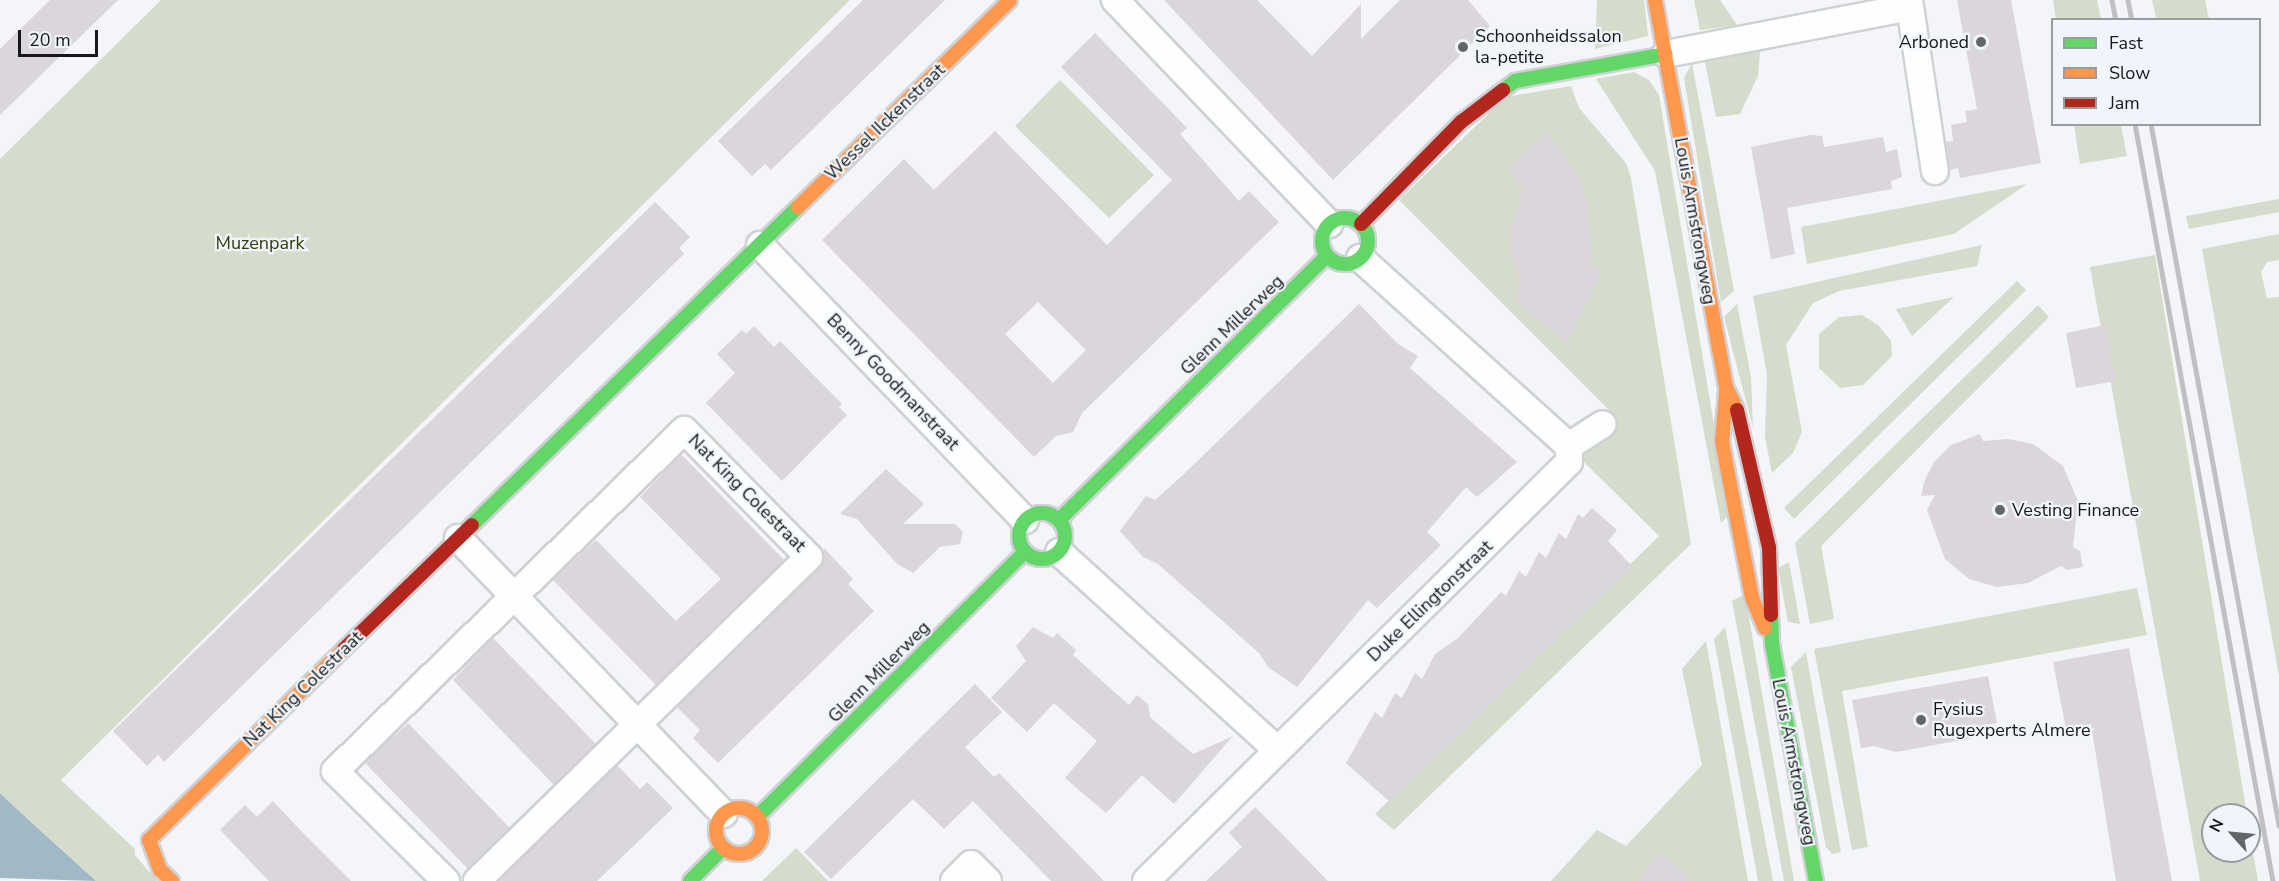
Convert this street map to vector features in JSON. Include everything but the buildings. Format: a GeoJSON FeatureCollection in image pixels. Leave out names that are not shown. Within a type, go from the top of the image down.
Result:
{"type":"FeatureCollection","features":[{"type":"Feature","properties":{"kind":"street","name":"Wessel Ilckenstraat"},"geometry":{"type":"LineString","coordinates":[[760,244],[1010,0]]}},
{"type":"Feature","properties":{"kind":"street"},"geometry":{"type":"LineString","coordinates":[[1115,0],[1329,224]]}},
{"type":"Feature","properties":{"kind":"street","name":"Louis Armstrongweg"},"geometry":{"type":"LineString","coordinates":[[1655,0],[1726,387],[1722,442],[1752,598],[1772,644]]}},
{"type":"Feature","properties":{"kind":"street"},"geometry":{"type":"LineString","coordinates":[[1361,224],[1461,122],[1515,81],[1666,54],[1910,3],[1935,171]]}},
{"type":"Feature","properties":{"kind":"street"},"geometry":{"type":"LineString","coordinates":[[1345,217],[1361,224],[1368,244],[1360,258],[1341,264],[1327,256],[1321,240],[1329,224],[1345,217]]}},
{"type":"Feature","properties":{"kind":"street","name":"Benny Goodmanstraat"},"geometry":{"type":"LineString","coordinates":[[760,244],[1025,520]]}},
{"type":"Feature","properties":{"kind":"street","name":"Nat King Colestraat"},"geometry":{"type":"LineString","coordinates":[[172,881],[160,870],[149,840],[760,244]]}},
{"type":"Feature","properties":{"kind":"street","name":"Glenn Millerweg"},"geometry":{"type":"LineString","coordinates":[[1059,520],[1327,256]]}},
{"type":"Feature","properties":{"kind":"street"},"geometry":{"type":"LineString","coordinates":[[1360,258],[1569,446],[1603,424]]}},
{"type":"Feature","properties":{"kind":"street","name":"Louis Armstrongweg"},"geometry":{"type":"LineString","coordinates":[[1726,387],[1743,423],[1769,547],[1772,644],[1816,881]]}},
{"type":"Feature","properties":{"kind":"street","name":"Nat King Colestraat"},"geometry":{"type":"LineString","coordinates":[[446,881],[335,771],[513,594],[684,430],[809,557],[477,881]]}},
{"type":"Feature","properties":{"kind":"street","name":"Duke Ellingtonstraat"},"geometry":{"type":"LineString","coordinates":[[1146,881],[1569,462],[1569,446]]}},
{"type":"Feature","properties":{"kind":"street"},"geometry":{"type":"LineString","coordinates":[[1045,513],[1059,520],[1065,534],[1059,552],[1042,559],[1025,552],[1019,536],[1025,520],[1045,513]]}},
{"type":"Feature","properties":{"kind":"street"},"geometry":{"type":"LineString","coordinates":[[458,538],[641,723],[724,814]]}},
{"type":"Feature","properties":{"kind":"street","name":"Glenn Millerweg"},"geometry":{"type":"LineString","coordinates":[[757,817],[1025,552]]}},
{"type":"Feature","properties":{"kind":"street"},"geometry":{"type":"LineString","coordinates":[[1059,552],[1277,750]]}},
{"type":"Feature","properties":{"kind":"street"},"geometry":{"type":"LineString","coordinates":[[739,808],[757,817],[762,835],[756,847],[740,855],[723,848],[716,831],[724,814],[739,808]]}},
{"type":"Feature","properties":{"kind":"street"},"geometry":{"type":"LineString","coordinates":[[690,881],[723,848]]}},
{"type":"Feature","properties":{"kind":"street"},"geometry":{"type":"LineString","coordinates":[[954,881],[971,864],[988,881]]}},
{"type":"Feature","properties":{"kind":"green space","name":"Muzenpark"},"geometry":{"type":"Polygon","coordinates":[[[161,0],[850,0],[61,780],[135,849],[135,855],[157,881],[96,881],[26,817],[0,843],[0,159],[161,0]]]}},
{"type":"Feature","properties":{"kind":"green space"},"geometry":{"type":"Polygon","coordinates":[[[1597,0],[1644,0],[1648,36],[1595,49],[1597,0]]]}},
{"type":"Feature","properties":{"kind":"green space"},"geometry":{"type":"Polygon","coordinates":[[[1694,0],[1720,0],[1737,25],[1700,30],[1694,0]]]}},
{"type":"Feature","properties":{"kind":"green space"},"geometry":{"type":"Polygon","coordinates":[[[2053,0],[2097,0],[2101,18],[2056,18],[2053,0]]]}},
{"type":"Feature","properties":{"kind":"green space"},"geometry":{"type":"Polygon","coordinates":[[[2152,0],[2205,0],[2209,18],[2156,18],[2152,0]]]}},
{"type":"Feature","properties":{"kind":"green space"},"geometry":{"type":"Polygon","coordinates":[[[1776,43],[1778,48],[1760,52],[1758,76],[1740,114],[1716,117],[1704,57],[1776,43]]]}},
{"type":"Feature","properties":{"kind":"green space"},"geometry":{"type":"Polygon","coordinates":[[[1692,63],[1734,291],[1721,302],[1684,78],[1692,63]]]}},
{"type":"Feature","properties":{"kind":"green space"},"geometry":{"type":"Polygon","coordinates":[[[1634,72],[1649,80],[1659,95],[1729,515],[1721,523],[1655,171],[1596,79],[1634,72]]]}},
{"type":"Feature","properties":{"kind":"green space"},"geometry":{"type":"Polygon","coordinates":[[[1060,80],[1154,175],[1109,218],[1015,126],[1060,80]]]}},
{"type":"Feature","properties":{"kind":"green space"},"geometry":{"type":"Polygon","coordinates":[[[1571,86],[1579,108],[1626,163],[1631,178],[1691,544],[1394,830],[1375,814],[1659,536],[1581,459],[1618,419],[1399,200],[1506,97],[1571,86]]]}},
{"type":"Feature","properties":{"kind":"green space"},"geometry":{"type":"Polygon","coordinates":[[[2074,126],[2121,126],[2127,156],[2080,164],[2074,126]]]}},
{"type":"Feature","properties":{"kind":"green space"},"geometry":{"type":"Polygon","coordinates":[[[2027,184],[1954,234],[1807,264],[1801,227],[2027,184]]]}},
{"type":"Feature","properties":{"kind":"green space"},"geometry":{"type":"Polygon","coordinates":[[[2279,199],[2279,212],[2189,229],[2186,216],[2279,199]]]}},
{"type":"Feature","properties":{"kind":"green space"},"geometry":{"type":"Polygon","coordinates":[[[2279,234],[2279,260],[2267,262],[2261,272],[2267,298],[2279,297],[2279,676],[2202,249],[2279,234]]]}},
{"type":"Feature","properties":{"kind":"green space"},"geometry":{"type":"Polygon","coordinates":[[[1982,245],[1977,266],[1839,291],[1813,303],[1786,345],[1802,432],[1793,453],[1772,473],[1765,437],[1767,375],[1753,296],[1982,245]]]}},
{"type":"Feature","properties":{"kind":"green space"},"geometry":{"type":"Polygon","coordinates":[[[2155,255],[2245,803],[2201,803],[2201,863],[2255,863],[2258,881],[2200,881],[2090,267],[2155,255]]]}},
{"type":"Feature","properties":{"kind":"green space"},"geometry":{"type":"Polygon","coordinates":[[[2017,281],[2026,290],[1794,519],[1784,508],[2017,281]]]}},
{"type":"Feature","properties":{"kind":"green space"},"geometry":{"type":"Polygon","coordinates":[[[1954,297],[1912,336],[1896,309],[1954,297]]]}},
{"type":"Feature","properties":{"kind":"green space"},"geometry":{"type":"Polygon","coordinates":[[[1737,304],[1751,377],[1753,428],[1724,317],[1737,304]]]}},
{"type":"Feature","properties":{"kind":"green space"},"geometry":{"type":"Polygon","coordinates":[[[2038,305],[2049,317],[1821,546],[1834,619],[1810,624],[1795,543],[2038,305]]]}},
{"type":"Feature","properties":{"kind":"green space"},"geometry":{"type":"Polygon","coordinates":[[[1862,315],[1878,325],[1891,341],[1892,356],[1863,385],[1840,388],[1819,368],[1819,334],[1839,317],[1862,315]]]}},
{"type":"Feature","properties":{"kind":"green space"},"geometry":{"type":"Polygon","coordinates":[[[1789,562],[1800,624],[1788,622],[1778,568],[1789,562]]]}},
{"type":"Feature","properties":{"kind":"green space"},"geometry":{"type":"Polygon","coordinates":[[[2137,588],[2147,635],[1842,691],[1868,847],[1852,850],[1814,649],[2137,588]]]}},
{"type":"Feature","properties":{"kind":"green space"},"geometry":{"type":"Polygon","coordinates":[[[1745,594],[1794,881],[1784,881],[1732,601],[1745,594]]]}},
{"type":"Feature","properties":{"kind":"green space"},"geometry":{"type":"Polygon","coordinates":[[[1725,627],[1773,881],[1758,881],[1714,639],[1725,627]]]}},
{"type":"Feature","properties":{"kind":"green space"},"geometry":{"type":"Polygon","coordinates":[[[1706,641],[1748,881],[1551,881],[1597,830],[1626,846],[1702,765],[1682,669],[1706,641]]]}},
{"type":"Feature","properties":{"kind":"green space"},"geometry":{"type":"Polygon","coordinates":[[[1806,652],[1841,852],[1832,854],[1826,847],[1791,667],[1806,652]]]}},
{"type":"Feature","properties":{"kind":"green space"},"geometry":{"type":"Polygon","coordinates":[[[796,848],[828,881],[762,881],[796,848]]]}},
{"type":"Feature","properties":{"kind":"water"},"geometry":{"type":"Polygon","coordinates":[[[0,793],[9,802],[96,881],[0,878],[0,793]]]}},
{"type":"Feature","properties":{"kind":"railway"},"geometry":{"type":"LineString","coordinates":[[2112,0],[2116,18]]}},
{"type":"Feature","properties":{"kind":"railway"},"geometry":{"type":"LineString","coordinates":[[2128,0],[2132,18]]}},
{"type":"Feature","properties":{"kind":"railway"},"geometry":{"type":"LineString","coordinates":[[2135,126],[2273,881]]}},
{"type":"Feature","properties":{"kind":"railway"},"geometry":{"type":"LineString","coordinates":[[2151,126],[2279,825]]}},
{"type":"Feature","properties":{"kind":"traffic: fast"},"geometry":{"type":"LineString","coordinates":[[1503,90],[1515,81],[1666,54]]}},
{"type":"Feature","properties":{"kind":"traffic: fast"},"geometry":{"type":"LineString","coordinates":[[472,525],[798,207]]}},
{"type":"Feature","properties":{"kind":"traffic: fast"},"geometry":{"type":"LineString","coordinates":[[1345,218],[1361,225],[1368,241],[1361,257],[1345,264],[1329,257],[1322,241],[1329,225],[1345,218]]}},
{"type":"Feature","properties":{"kind":"traffic: fast"},"geometry":{"type":"LineString","coordinates":[[1059,520],[1327,256]]}},
{"type":"Feature","properties":{"kind":"traffic: fast"},"geometry":{"type":"LineString","coordinates":[[1042,513],[1058,520],[1065,536],[1058,552],[1042,559],[1026,552],[1019,536],[1026,520],[1042,513]]}},
{"type":"Feature","properties":{"kind":"traffic: fast"},"geometry":{"type":"LineString","coordinates":[[757,817],[1025,552]]}},
{"type":"Feature","properties":{"kind":"traffic: fast"},"geometry":{"type":"LineString","coordinates":[[1771,615],[1772,644],[1816,881]]}},
{"type":"Feature","properties":{"kind":"traffic: fast"},"geometry":{"type":"LineString","coordinates":[[690,881],[723,848]]}},
{"type":"Feature","properties":{"kind":"traffic: slow"},"geometry":{"type":"LineString","coordinates":[[798,207],[1010,0]]}},
{"type":"Feature","properties":{"kind":"traffic: slow"},"geometry":{"type":"LineString","coordinates":[[1655,0],[1726,387],[1737,410]]}},
{"type":"Feature","properties":{"kind":"traffic: slow"},"geometry":{"type":"LineString","coordinates":[[1726,392],[1722,442],[1752,598],[1765,628]]}},
{"type":"Feature","properties":{"kind":"traffic: slow"},"geometry":{"type":"LineString","coordinates":[[172,881],[160,870],[149,840],[344,649]]}},
{"type":"Feature","properties":{"kind":"traffic: slow"},"geometry":{"type":"LineString","coordinates":[[739,808],[755,815],[762,831],[755,847],[739,854],[723,847],[716,831],[723,815],[739,808]]}},
{"type":"Feature","properties":{"kind":"traffic: jam"},"geometry":{"type":"LineString","coordinates":[[1361,224],[1461,122],[1503,90]]}},
{"type":"Feature","properties":{"kind":"traffic: jam"},"geometry":{"type":"LineString","coordinates":[[1737,410],[1769,547],[1771,615]]}},
{"type":"Feature","properties":{"kind":"traffic: jam"},"geometry":{"type":"LineString","coordinates":[[344,649],[472,525]]}},
{"type":"Feature","properties":{"kind":"place","name":"Arboned"},"geometry":{"type":"Point","coordinates":[1981,42]}},
{"type":"Feature","properties":{"kind":"place","name":"Schoonheidssalon la-petite"},"geometry":{"type":"Point","coordinates":[1463,47]}},
{"type":"Feature","properties":{"kind":"place","name":"Vesting Finance"},"geometry":{"type":"Point","coordinates":[2000,510]}},
{"type":"Feature","properties":{"kind":"place","name":"Fysius Rugexperts Almere"},"geometry":{"type":"Point","coordinates":[1921,720]}}]}
